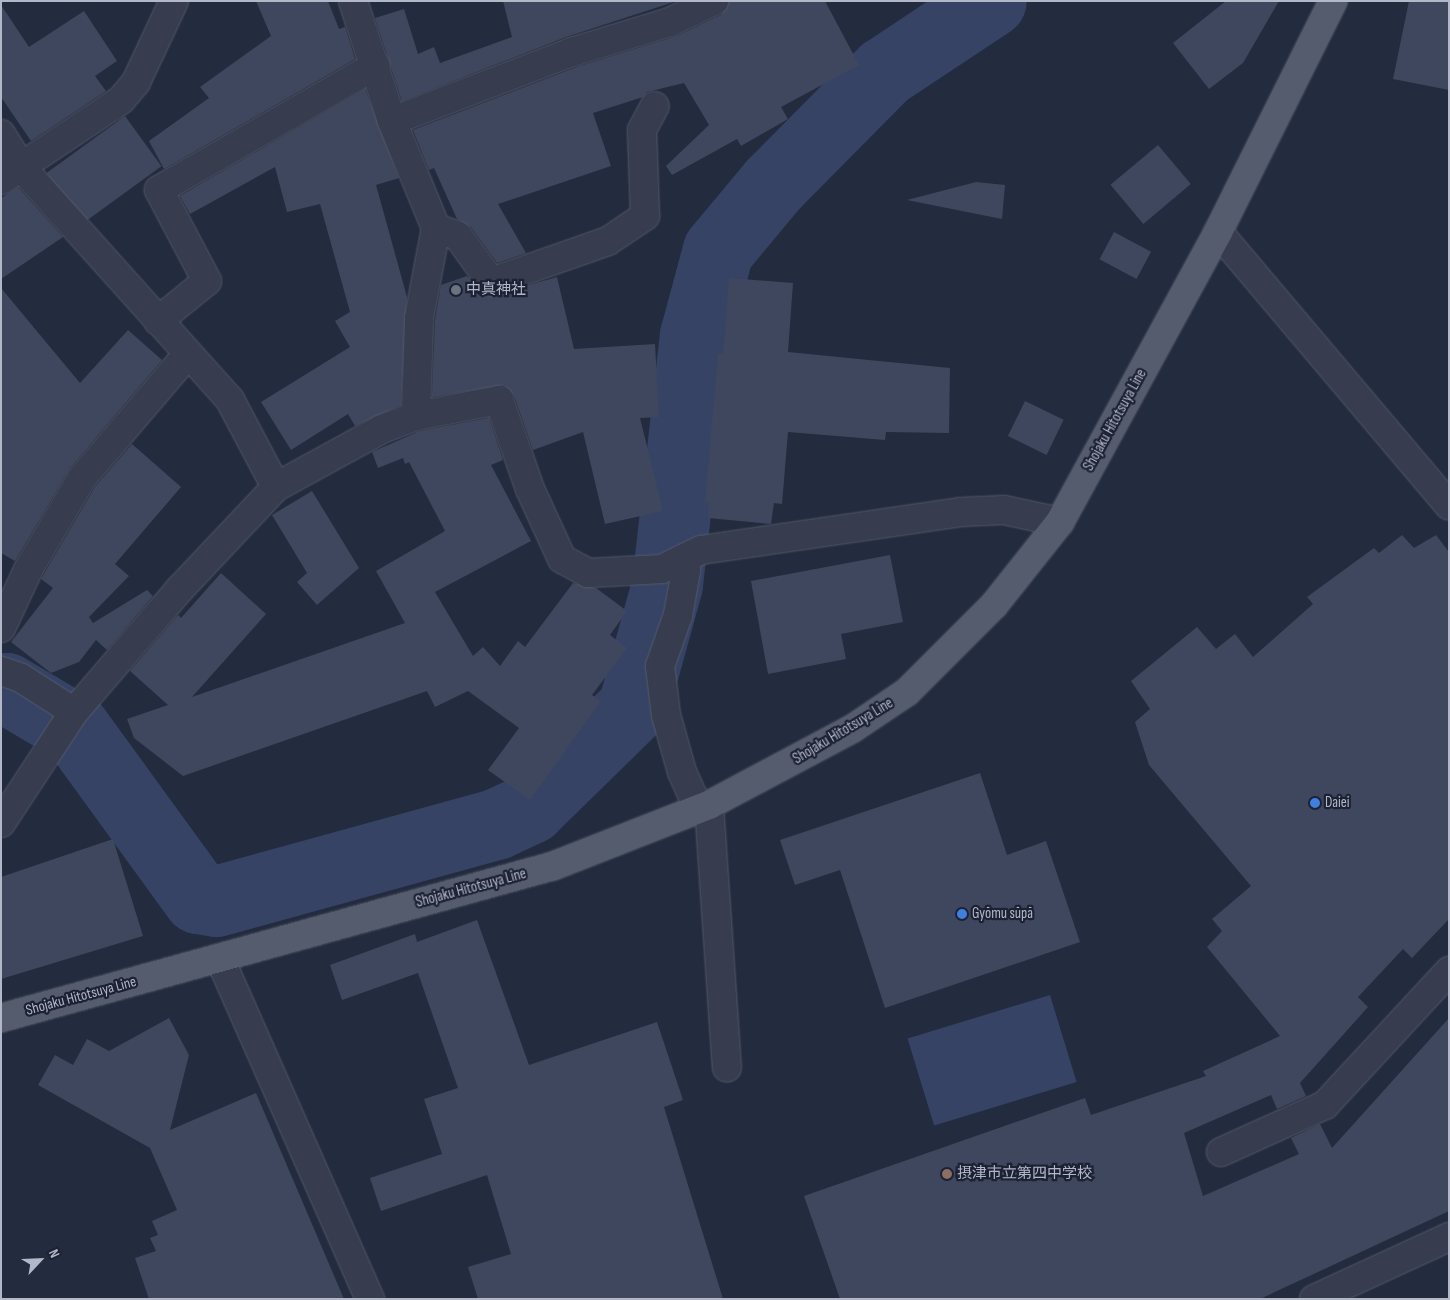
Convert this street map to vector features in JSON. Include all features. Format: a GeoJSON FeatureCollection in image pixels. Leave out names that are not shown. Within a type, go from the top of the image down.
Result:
{"type":"FeatureCollection","features":[{"type":"Feature","properties":{"kind":"main road","name":"Shojaku Hitotsuya Line"},"geometry":{"type":"LineString","coordinates":[[1,1018],[553,866],[704,808],[852,729],[907,692],[994,605],[1060,522],[1218,232],[1333,1]]}},
{"type":"Feature","properties":{"kind":"street"},"geometry":{"type":"LineString","coordinates":[[12,174],[121,100],[136,82],[174,1]]}},
{"type":"Feature","properties":{"kind":"street"},"geometry":{"type":"LineString","coordinates":[[352,1],[376,65],[392,121],[436,228],[419,318],[416,416]]}},
{"type":"Feature","properties":{"kind":"street"},"geometry":{"type":"LineString","coordinates":[[392,121],[572,52],[670,22],[714,1]]}},
{"type":"Feature","properties":{"kind":"street"},"geometry":{"type":"LineString","coordinates":[[158,320],[207,281],[159,190],[376,65]]}},
{"type":"Feature","properties":{"kind":"street"},"geometry":{"type":"LineString","coordinates":[[436,228],[458,236],[491,282],[608,241],[645,216],[642,130],[655,106]]}},
{"type":"Feature","properties":{"kind":"street"},"geometry":{"type":"LineString","coordinates":[[1,134],[12,174],[158,320],[230,400],[276,487]]}},
{"type":"Feature","properties":{"kind":"street"},"geometry":{"type":"LineString","coordinates":[[1218,232],[1449,505]]}},
{"type":"Feature","properties":{"kind":"street"},"geometry":{"type":"LineString","coordinates":[[1,628],[28,570],[82,478],[188,354]]}},
{"type":"Feature","properties":{"kind":"street"},"geometry":{"type":"LineString","coordinates":[[1,823],[69,720],[178,591],[276,487],[382,429],[416,416],[499,400],[530,489],[562,559],[588,573],[676,562],[701,550],[960,512],[1004,510],[1060,522]]}},
{"type":"Feature","properties":{"kind":"street"},"geometry":{"type":"LineString","coordinates":[[676,562],[686,571],[678,615],[660,666],[666,715],[682,772],[704,808],[727,1067]]}},
{"type":"Feature","properties":{"kind":"street"},"geometry":{"type":"LineString","coordinates":[[1,671],[21,678],[69,720]]}},
{"type":"Feature","properties":{"kind":"street"},"geometry":{"type":"LineString","coordinates":[[220,958],[370,1299]]}},
{"type":"Feature","properties":{"kind":"street"},"geometry":{"type":"LineString","coordinates":[[1221,1152],[1325,1105],[1449,971]]}},
{"type":"Feature","properties":{"kind":"street"},"geometry":{"type":"LineString","coordinates":[[1314,1299],[1449,1237]]}},
{"type":"Feature","properties":{"kind":"water"},"geometry":{"type":"Polygon","coordinates":[[[1050,995],[1077,1082],[934,1126],[908,1039],[1050,995]]]}},
{"type":"Feature","properties":{"kind":"building"},"geometry":{"type":"Polygon","coordinates":[[[256,1],[328,1],[339,29],[345,27],[355,59],[164,169],[149,141],[209,98],[200,87],[271,36],[256,1]]]}},
{"type":"Feature","properties":{"kind":"building"},"geometry":{"type":"Polygon","coordinates":[[[503,1],[677,1],[566,37],[402,101],[375,18],[404,9],[418,54],[434,47],[440,63],[512,37],[503,1]]]}},
{"type":"Feature","properties":{"kind":"building"},"geometry":{"type":"Polygon","coordinates":[[[729,1],[825,1],[859,65],[781,107],[788,119],[741,146],[737,139],[672,175],[666,166],[709,125],[684,83],[647,92],[643,97],[593,113],[611,166],[498,204],[526,253],[497,263],[471,227],[457,219],[434,168],[429,170],[413,130],[577,67],[677,36],[721,15],[729,1]]]}},
{"type":"Feature","properties":{"kind":"building"},"geometry":{"type":"Polygon","coordinates":[[[1226,1],[1279,1],[1243,63],[1209,89],[1173,43],[1226,1]]]}},
{"type":"Feature","properties":{"kind":"building"},"geometry":{"type":"Polygon","coordinates":[[[1409,1],[1449,1],[1449,90],[1393,79],[1409,1]]]}},
{"type":"Feature","properties":{"kind":"building"},"geometry":{"type":"Polygon","coordinates":[[[1,5],[29,47],[84,11],[117,61],[95,76],[106,91],[31,141],[1,97],[1,5]]]}},
{"type":"Feature","properties":{"kind":"building"},"geometry":{"type":"Polygon","coordinates":[[[365,89],[399,178],[376,185],[407,297],[401,405],[355,426],[348,414],[291,450],[261,402],[350,347],[335,321],[350,312],[320,204],[287,212],[275,167],[190,214],[180,196],[365,89]]]}},
{"type":"Feature","properties":{"kind":"building"},"geometry":{"type":"Polygon","coordinates":[[[125,116],[161,166],[83,223],[47,173],[125,116]]]}},
{"type":"Feature","properties":{"kind":"building"},"geometry":{"type":"Polygon","coordinates":[[[1158,145],[1191,184],[1143,224],[1111,185],[1158,145]]]}},
{"type":"Feature","properties":{"kind":"building"},"geometry":{"type":"Polygon","coordinates":[[[976,182],[1005,185],[1002,219],[907,200],[976,182]]]}},
{"type":"Feature","properties":{"kind":"building"},"geometry":{"type":"Polygon","coordinates":[[[18,187],[63,237],[1,279],[1,198],[18,187]]]}},
{"type":"Feature","properties":{"kind":"building"},"geometry":{"type":"Polygon","coordinates":[[[1114,232],[1151,252],[1137,279],[1099,259],[1114,232]]]}},
{"type":"Feature","properties":{"kind":"building"},"geometry":{"type":"Polygon","coordinates":[[[467,276],[487,297],[557,277],[574,349],[655,344],[659,417],[640,418],[663,511],[605,524],[583,432],[533,450],[514,395],[504,385],[432,397],[435,320],[441,285],[467,276]]]}},
{"type":"Feature","properties":{"kind":"building"},"geometry":{"type":"Polygon","coordinates":[[[729,278],[793,283],[788,352],[950,368],[949,433],[886,432],[885,440],[788,432],[782,504],[774,503],[771,524],[708,518],[709,501],[705,502],[718,354],[723,354],[729,278]]]}},
{"type":"Feature","properties":{"kind":"building"},"geometry":{"type":"Polygon","coordinates":[[[1,288],[80,383],[128,330],[162,360],[70,468],[15,561],[1,553],[1,288]]]}},
{"type":"Feature","properties":{"kind":"building"},"geometry":{"type":"Polygon","coordinates":[[[1025,401],[1064,420],[1047,455],[1008,436],[1025,401]]]}},
{"type":"Feature","properties":{"kind":"building"},"geometry":{"type":"Polygon","coordinates":[[[489,418],[503,460],[491,465],[531,541],[435,592],[473,656],[483,647],[500,666],[518,641],[525,647],[573,583],[596,588],[627,611],[610,635],[627,648],[592,695],[601,701],[530,800],[488,770],[519,728],[468,691],[435,707],[427,691],[183,776],[134,738],[127,719],[168,705],[130,671],[178,615],[181,618],[221,573],[266,614],[192,697],[405,623],[376,571],[445,531],[409,462],[405,464],[403,458],[378,468],[372,452],[420,431],[489,418]]]}},
{"type":"Feature","properties":{"kind":"building"},"geometry":{"type":"Polygon","coordinates":[[[132,444],[181,487],[115,564],[129,576],[89,617],[93,623],[147,590],[153,596],[107,650],[96,640],[79,662],[51,673],[11,642],[53,588],[41,579],[95,487],[132,444]]]}},
{"type":"Feature","properties":{"kind":"building"},"geometry":{"type":"Polygon","coordinates":[[[312,491],[359,568],[317,605],[297,582],[307,573],[272,515],[312,491]]]}},
{"type":"Feature","properties":{"kind":"building"},"geometry":{"type":"Polygon","coordinates":[[[1402,535],[1414,548],[1436,535],[1449,552],[1449,919],[1412,958],[1403,949],[1358,997],[1368,1007],[1300,1083],[1306,1096],[1277,1109],[1271,1095],[1184,1133],[1203,1196],[1299,1154],[1291,1138],[1320,1124],[1332,1148],[1449,1018],[1449,1211],[1260,1299],[840,1299],[804,1196],[1085,1098],[1091,1115],[1206,1076],[1203,1071],[1280,1036],[1207,947],[1222,931],[1212,919],[1251,886],[1149,765],[1135,722],[1150,709],[1131,681],[1197,627],[1216,649],[1235,634],[1253,657],[1313,604],[1307,597],[1374,548],[1379,553],[1402,535]]]}},
{"type":"Feature","properties":{"kind":"building"},"geometry":{"type":"Polygon","coordinates":[[[890,555],[903,622],[841,634],[846,659],[768,674],[751,581],[890,555]]]}},
{"type":"Feature","properties":{"kind":"building","name":"Gyōmu sūpā"},"geometry":{"type":"Polygon","coordinates":[[[980,773],[1007,855],[1046,841],[1080,942],[885,1008],[840,870],[795,885],[780,840],[980,773]]]}},
{"type":"Feature","properties":{"kind":"building"},"geometry":{"type":"Polygon","coordinates":[[[113,839],[143,936],[1,979],[1,877],[113,839]]]}},
{"type":"Feature","properties":{"kind":"building"},"geometry":{"type":"Polygon","coordinates":[[[477,920],[529,1065],[657,1022],[683,1100],[664,1107],[723,1299],[478,1299],[468,1267],[511,1254],[487,1175],[381,1211],[370,1178],[442,1154],[424,1099],[458,1088],[418,973],[342,1000],[330,965],[415,934],[417,942],[477,920]]]}},
{"type":"Feature","properties":{"kind":"building"},"geometry":{"type":"Polygon","coordinates":[[[169,1018],[189,1055],[170,1130],[256,1093],[344,1299],[149,1299],[135,1258],[156,1251],[150,1238],[158,1235],[152,1221],[177,1210],[150,1148],[38,1085],[55,1055],[73,1065],[87,1039],[109,1051],[169,1018]]]}},
{"type":"Feature","properties":{"kind":"waterway"},"geometry":{"type":"LineString","coordinates":[[1,689],[6,688],[75,729],[198,898],[216,901],[496,824],[530,808],[633,707],[667,584],[695,335],[718,250],[773,184],[884,72],[991,1]]}},
{"type":"Feature","properties":{"kind":"place","name":"中真神社"},"geometry":{"type":"Point","coordinates":[456,290]}},
{"type":"Feature","properties":{"kind":"place","name":"Daiei"},"geometry":{"type":"Point","coordinates":[1315,803]}},
{"type":"Feature","properties":{"kind":"place","name":"Gyōmu sūpā"},"geometry":{"type":"Point","coordinates":[962,914]}},
{"type":"Feature","properties":{"kind":"place","name":"摂津市立第四中学校"},"geometry":{"type":"Point","coordinates":[947,1174]}}]}
